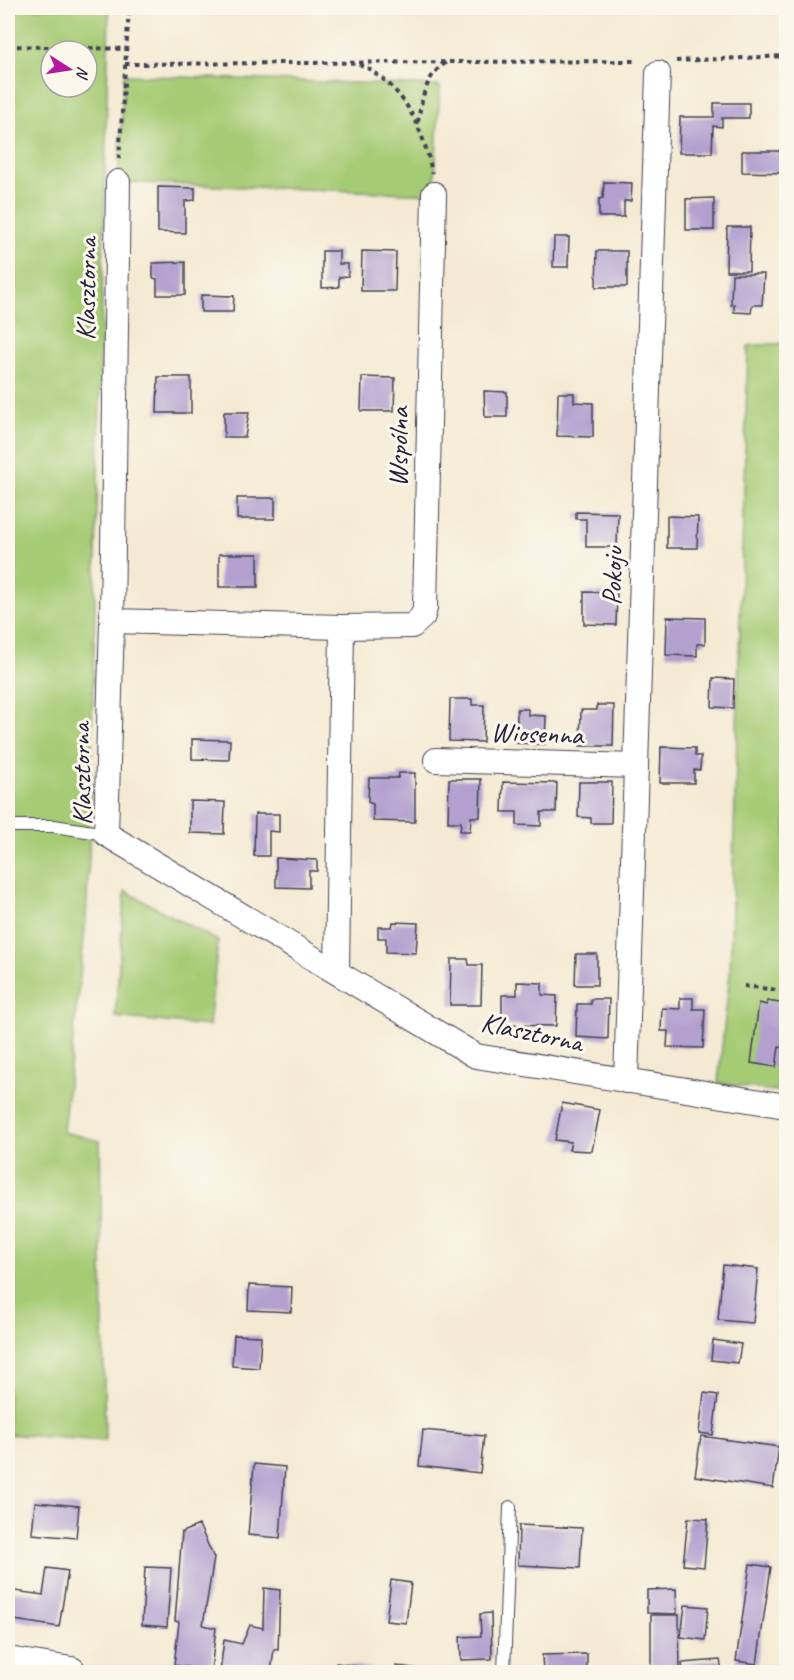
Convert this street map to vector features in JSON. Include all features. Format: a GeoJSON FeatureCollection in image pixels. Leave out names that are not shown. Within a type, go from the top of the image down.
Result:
{"type":"FeatureCollection","features":[{"type":"Feature","properties":{"kind":"street","name":"Pokoju"},"geometry":{"type":"LineString","coordinates":[[626,1081],[658,67]]}},
{"type":"Feature","properties":{"kind":"street","name":"Klasztorna"},"geometry":{"type":"LineString","coordinates":[[118,182],[112,621],[106,834],[476,1056],[786,1106]]}},
{"type":"Feature","properties":{"kind":"street","name":"Wspólna"},"geometry":{"type":"LineString","coordinates":[[112,621],[342,627],[411,626],[423,616],[434,194]]}},
{"type":"Feature","properties":{"kind":"street"},"geometry":{"type":"LineString","coordinates":[[337,972],[342,627]]}},
{"type":"Feature","properties":{"kind":"street","name":"Wiosenna"},"geometry":{"type":"LineString","coordinates":[[436,760],[636,766]]}},
{"type":"Feature","properties":{"kind":"street"},"geometry":{"type":"LineString","coordinates":[[8,1662],[71,1672]]}},
{"type":"Feature","properties":{"kind":"lane"},"geometry":{"type":"LineString","coordinates":[[8,826],[54,826],[106,834]]}},
{"type":"Feature","properties":{"kind":"lane"},"geometry":{"type":"LineString","coordinates":[[504,1672],[510,1507]]}},
{"type":"Feature","properties":{"kind":"path"},"geometry":{"type":"LineString","coordinates":[[118,182],[129,8]]}},
{"type":"Feature","properties":{"kind":"path"},"geometry":{"type":"LineString","coordinates":[[8,46],[127,49]]}},
{"type":"Feature","properties":{"kind":"path"},"geometry":{"type":"LineString","coordinates":[[125,64],[447,63],[658,67],[786,56]]}},
{"type":"Feature","properties":{"kind":"path"},"geometry":{"type":"LineString","coordinates":[[356,63],[383,78],[404,102],[418,124],[428,156],[434,194]]}},
{"type":"Feature","properties":{"kind":"path"},"geometry":{"type":"LineString","coordinates":[[418,124],[420,107],[431,77],[438,68],[447,63]]}},
{"type":"Feature","properties":{"kind":"path"},"geometry":{"type":"LineString","coordinates":[[744,986],[786,992]]}},
{"type":"Feature","properties":{"kind":"green space"},"geometry":{"type":"Polygon","coordinates":[[[8,8],[109,8],[89,854],[86,920],[63,1132],[100,1141],[105,1441],[8,1434],[8,8]]]}},
{"type":"Feature","properties":{"kind":"green space"},"geometry":{"type":"Polygon","coordinates":[[[124,75],[440,86],[434,194],[118,182],[124,75]]]}},
{"type":"Feature","properties":{"kind":"green space"},"geometry":{"type":"Polygon","coordinates":[[[786,343],[786,1093],[718,1083],[730,973],[748,346],[786,343]]]}},
{"type":"Feature","properties":{"kind":"green space"},"geometry":{"type":"Polygon","coordinates":[[[125,891],[218,941],[209,1026],[115,1017],[125,891]]]}},
{"type":"Feature","properties":{"kind":"building"},"geometry":{"type":"Polygon","coordinates":[[[714,103],[749,103],[749,118],[722,118],[722,127],[713,126],[712,153],[679,153],[680,117],[714,117],[714,103]]]}},
{"type":"Feature","properties":{"kind":"building"},"geometry":{"type":"Polygon","coordinates":[[[742,151],[786,151],[786,173],[742,172],[742,151]]]}},
{"type":"Feature","properties":{"kind":"building"},"geometry":{"type":"Polygon","coordinates":[[[604,182],[632,183],[631,201],[624,201],[624,217],[599,217],[599,199],[603,198],[604,182]]]}},
{"type":"Feature","properties":{"kind":"building"},"geometry":{"type":"Polygon","coordinates":[[[158,187],[195,188],[195,200],[185,201],[185,233],[158,232],[158,187]]]}},
{"type":"Feature","properties":{"kind":"building"},"geometry":{"type":"Polygon","coordinates":[[[714,198],[714,230],[686,230],[686,199],[714,198]]]}},
{"type":"Feature","properties":{"kind":"building"},"geometry":{"type":"Polygon","coordinates":[[[727,227],[750,227],[749,271],[726,271],[727,227]]]}},
{"type":"Feature","properties":{"kind":"building"},"geometry":{"type":"Polygon","coordinates":[[[554,237],[569,237],[568,267],[553,267],[554,237]]]}},
{"type":"Feature","properties":{"kind":"building"},"geometry":{"type":"Polygon","coordinates":[[[322,251],[339,251],[339,264],[348,264],[348,276],[339,277],[339,287],[322,288],[322,251]]]}},
{"type":"Feature","properties":{"kind":"building"},"geometry":{"type":"Polygon","coordinates":[[[362,251],[396,252],[395,291],[361,291],[362,251]]]}},
{"type":"Feature","properties":{"kind":"building"},"geometry":{"type":"Polygon","coordinates":[[[597,251],[627,251],[627,287],[596,287],[597,251]]]}},
{"type":"Feature","properties":{"kind":"building"},"geometry":{"type":"Polygon","coordinates":[[[185,262],[185,295],[157,295],[157,279],[153,278],[153,263],[185,262]]]}},
{"type":"Feature","properties":{"kind":"building"},"geometry":{"type":"Polygon","coordinates":[[[732,274],[764,274],[762,305],[752,305],[751,313],[734,312],[734,304],[731,305],[732,274]]]}},
{"type":"Feature","properties":{"kind":"building"},"geometry":{"type":"Polygon","coordinates":[[[201,295],[234,296],[233,312],[201,312],[201,295]]]}},
{"type":"Feature","properties":{"kind":"building"},"geometry":{"type":"Polygon","coordinates":[[[158,377],[191,377],[191,413],[157,413],[158,377]]]}},
{"type":"Feature","properties":{"kind":"building"},"geometry":{"type":"Polygon","coordinates":[[[362,377],[395,378],[394,411],[361,411],[362,377]]]}},
{"type":"Feature","properties":{"kind":"building"},"geometry":{"type":"Polygon","coordinates":[[[484,391],[507,392],[507,417],[485,417],[484,391]]]}},
{"type":"Feature","properties":{"kind":"building"},"geometry":{"type":"Polygon","coordinates":[[[558,393],[574,393],[574,402],[593,403],[593,437],[557,436],[558,393]]]}},
{"type":"Feature","properties":{"kind":"building"},"geometry":{"type":"Polygon","coordinates":[[[224,412],[249,412],[245,437],[224,437],[224,412]]]}},
{"type":"Feature","properties":{"kind":"building"},"geometry":{"type":"Polygon","coordinates":[[[237,498],[275,498],[275,519],[237,519],[237,498]]]}},
{"type":"Feature","properties":{"kind":"building"},"geometry":{"type":"Polygon","coordinates":[[[576,512],[618,513],[617,547],[586,547],[586,519],[576,519],[576,512]]]}},
{"type":"Feature","properties":{"kind":"building"},"geometry":{"type":"Polygon","coordinates":[[[667,516],[698,517],[697,548],[667,548],[667,516]]]}},
{"type":"Feature","properties":{"kind":"building"},"geometry":{"type":"Polygon","coordinates":[[[219,554],[258,554],[258,587],[219,587],[219,554]]]}},
{"type":"Feature","properties":{"kind":"building"},"geometry":{"type":"Polygon","coordinates":[[[584,592],[617,593],[616,625],[584,624],[584,592]]]}},
{"type":"Feature","properties":{"kind":"building"},"geometry":{"type":"Polygon","coordinates":[[[667,617],[705,618],[705,644],[697,644],[697,656],[666,655],[667,617]]]}},
{"type":"Feature","properties":{"kind":"building"},"geometry":{"type":"Polygon","coordinates":[[[713,678],[734,679],[733,708],[712,707],[713,678]]]}},
{"type":"Feature","properties":{"kind":"building"},"geometry":{"type":"Polygon","coordinates":[[[450,699],[472,699],[472,705],[484,705],[483,742],[449,741],[450,699]]]}},
{"type":"Feature","properties":{"kind":"building"},"geometry":{"type":"Polygon","coordinates":[[[597,705],[614,705],[613,746],[580,746],[581,710],[597,710],[597,705]]]}},
{"type":"Feature","properties":{"kind":"building"},"geometry":{"type":"Polygon","coordinates":[[[517,709],[528,709],[528,715],[546,716],[545,744],[517,743],[517,709]]]}},
{"type":"Feature","properties":{"kind":"building"},"geometry":{"type":"Polygon","coordinates":[[[192,739],[230,740],[229,760],[192,759],[192,739]]]}},
{"type":"Feature","properties":{"kind":"building"},"geometry":{"type":"Polygon","coordinates":[[[661,747],[695,748],[695,756],[701,756],[700,770],[694,770],[694,783],[660,783],[661,747]]]}},
{"type":"Feature","properties":{"kind":"building"},"geometry":{"type":"Polygon","coordinates":[[[399,773],[415,773],[415,822],[373,821],[373,804],[368,802],[369,778],[398,778],[399,773]]]}},
{"type":"Feature","properties":{"kind":"building"},"geometry":{"type":"Polygon","coordinates":[[[449,779],[481,779],[480,817],[471,817],[470,831],[460,831],[461,822],[448,822],[449,779]]]}},
{"type":"Feature","properties":{"kind":"building"},"geometry":{"type":"Polygon","coordinates":[[[503,782],[557,783],[556,812],[541,812],[541,826],[517,825],[517,812],[502,812],[503,782]]]}},
{"type":"Feature","properties":{"kind":"building"},"geometry":{"type":"Polygon","coordinates":[[[579,782],[612,782],[611,823],[591,823],[591,818],[578,817],[579,782]]]}},
{"type":"Feature","properties":{"kind":"building"},"geometry":{"type":"Polygon","coordinates":[[[190,801],[225,802],[224,834],[190,833],[190,801]]]}},
{"type":"Feature","properties":{"kind":"building"},"geometry":{"type":"Polygon","coordinates":[[[255,814],[279,814],[279,832],[269,831],[269,856],[254,856],[255,814]]]}},
{"type":"Feature","properties":{"kind":"building"},"geometry":{"type":"Polygon","coordinates":[[[276,858],[317,860],[317,871],[309,871],[309,888],[276,887],[276,858]]]}},
{"type":"Feature","properties":{"kind":"building"},"geometry":{"type":"Polygon","coordinates":[[[393,922],[418,923],[416,953],[386,952],[386,938],[378,938],[378,927],[392,927],[393,922]]]}},
{"type":"Feature","properties":{"kind":"building"},"geometry":{"type":"Polygon","coordinates":[[[576,954],[597,954],[597,985],[575,985],[576,954]]]}},
{"type":"Feature","properties":{"kind":"building"},"geometry":{"type":"Polygon","coordinates":[[[451,959],[468,959],[469,965],[482,965],[481,1005],[450,1005],[451,959]]]}},
{"type":"Feature","properties":{"kind":"building"},"geometry":{"type":"Polygon","coordinates":[[[517,982],[542,983],[542,995],[557,996],[556,1026],[502,1025],[502,995],[517,995],[517,982]]]}},
{"type":"Feature","properties":{"kind":"building"},"geometry":{"type":"Polygon","coordinates":[[[680,998],[693,998],[693,1009],[705,1009],[703,1048],[667,1047],[668,1031],[661,1031],[662,1008],[680,1009],[680,998]]]}},
{"type":"Feature","properties":{"kind":"building"},"geometry":{"type":"Polygon","coordinates":[[[591,999],[609,999],[608,1039],[576,1037],[577,1004],[591,1004],[591,999]]]}},
{"type":"Feature","properties":{"kind":"building"},"geometry":{"type":"Polygon","coordinates":[[[767,1001],[786,1004],[786,1048],[779,1047],[776,1067],[751,1063],[759,1003],[767,1005],[767,1001]]]}},
{"type":"Feature","properties":{"kind":"building"},"geometry":{"type":"Polygon","coordinates":[[[562,1103],[600,1110],[592,1151],[569,1150],[571,1142],[555,1140],[562,1103]]]}},
{"type":"Feature","properties":{"kind":"building"},"geometry":{"type":"Polygon","coordinates":[[[723,1265],[758,1269],[753,1323],[718,1320],[723,1265]]]}},
{"type":"Feature","properties":{"kind":"building"},"geometry":{"type":"Polygon","coordinates":[[[249,1285],[292,1287],[291,1312],[248,1310],[249,1285]]]}},
{"type":"Feature","properties":{"kind":"building"},"geometry":{"type":"Polygon","coordinates":[[[234,1335],[261,1336],[259,1368],[232,1366],[234,1335]]]}},
{"type":"Feature","properties":{"kind":"building"},"geometry":{"type":"Polygon","coordinates":[[[713,1340],[741,1344],[738,1363],[711,1360],[713,1340]]]}},
{"type":"Feature","properties":{"kind":"building"},"geometry":{"type":"Polygon","coordinates":[[[704,1393],[718,1395],[713,1435],[699,1433],[704,1393]]]}},
{"type":"Feature","properties":{"kind":"building"},"geometry":{"type":"Polygon","coordinates":[[[423,1430],[484,1436],[480,1473],[419,1466],[423,1430]]]}},
{"type":"Feature","properties":{"kind":"building"},"geometry":{"type":"Polygon","coordinates":[[[701,1436],[779,1447],[773,1488],[695,1476],[701,1436]]]}},
{"type":"Feature","properties":{"kind":"building"},"geometry":{"type":"Polygon","coordinates":[[[254,1464],[285,1467],[280,1538],[248,1535],[254,1464]]]}},
{"type":"Feature","properties":{"kind":"building"},"geometry":{"type":"Polygon","coordinates":[[[35,1502],[79,1506],[76,1538],[32,1534],[35,1502]]]}},
{"type":"Feature","properties":{"kind":"building"},"geometry":{"type":"Polygon","coordinates":[[[688,1518],[708,1519],[704,1567],[683,1565],[688,1518]]]}},
{"type":"Feature","properties":{"kind":"building"},"geometry":{"type":"Polygon","coordinates":[[[199,1525],[214,1558],[203,1625],[216,1628],[211,1671],[174,1665],[179,1622],[175,1621],[182,1532],[199,1525]]]}},
{"type":"Feature","properties":{"kind":"building"},"geometry":{"type":"Polygon","coordinates":[[[519,1525],[582,1528],[580,1568],[518,1565],[519,1525]]]}},
{"type":"Feature","properties":{"kind":"building"},"geometry":{"type":"Polygon","coordinates":[[[750,1564],[771,1567],[757,1664],[736,1661],[750,1564]]]}},
{"type":"Feature","properties":{"kind":"building"},"geometry":{"type":"Polygon","coordinates":[[[145,1567],[171,1568],[167,1627],[142,1625],[145,1567]]]}},
{"type":"Feature","properties":{"kind":"building"},"geometry":{"type":"Polygon","coordinates":[[[47,1568],[68,1571],[59,1627],[8,1619],[8,1590],[43,1595],[47,1568]]]}},
{"type":"Feature","properties":{"kind":"building"},"geometry":{"type":"Polygon","coordinates":[[[391,1580],[411,1583],[406,1623],[386,1621],[391,1580]]]}},
{"type":"Feature","properties":{"kind":"building"},"geometry":{"type":"Polygon","coordinates":[[[264,1588],[280,1590],[278,1650],[274,1649],[271,1672],[220,1672],[224,1640],[242,1644],[250,1625],[263,1628],[264,1588]]]}},
{"type":"Feature","properties":{"kind":"building"},"geometry":{"type":"Polygon","coordinates":[[[676,1589],[677,1614],[647,1613],[647,1590],[676,1589]]]}},
{"type":"Feature","properties":{"kind":"building"},"geometry":{"type":"Polygon","coordinates":[[[685,1605],[708,1607],[705,1640],[681,1637],[685,1605]]]}},
{"type":"Feature","properties":{"kind":"building"},"geometry":{"type":"Polygon","coordinates":[[[491,1613],[492,1659],[461,1660],[460,1637],[481,1636],[480,1614],[491,1613]]]}},
{"type":"Feature","properties":{"kind":"building"},"geometry":{"type":"Polygon","coordinates":[[[651,1615],[679,1615],[680,1672],[651,1672],[651,1615]]]}},
{"type":"Feature","properties":{"kind":"building"},"geometry":{"type":"Polygon","coordinates":[[[587,1654],[587,1672],[543,1672],[542,1655],[587,1654]]]}},
{"type":"Feature","properties":{"kind":"building"},"geometry":{"type":"Polygon","coordinates":[[[720,1660],[722,1672],[683,1672],[682,1663],[720,1660]]]}},
{"type":"Feature","properties":{"kind":"building"},"geometry":{"type":"Polygon","coordinates":[[[336,1663],[381,1670],[380,1672],[334,1672],[336,1663]]]}},
{"type":"Feature","properties":{"kind":"building"},"geometry":{"type":"Polygon","coordinates":[[[396,1666],[428,1670],[428,1672],[395,1672],[396,1666]]]}}]}
